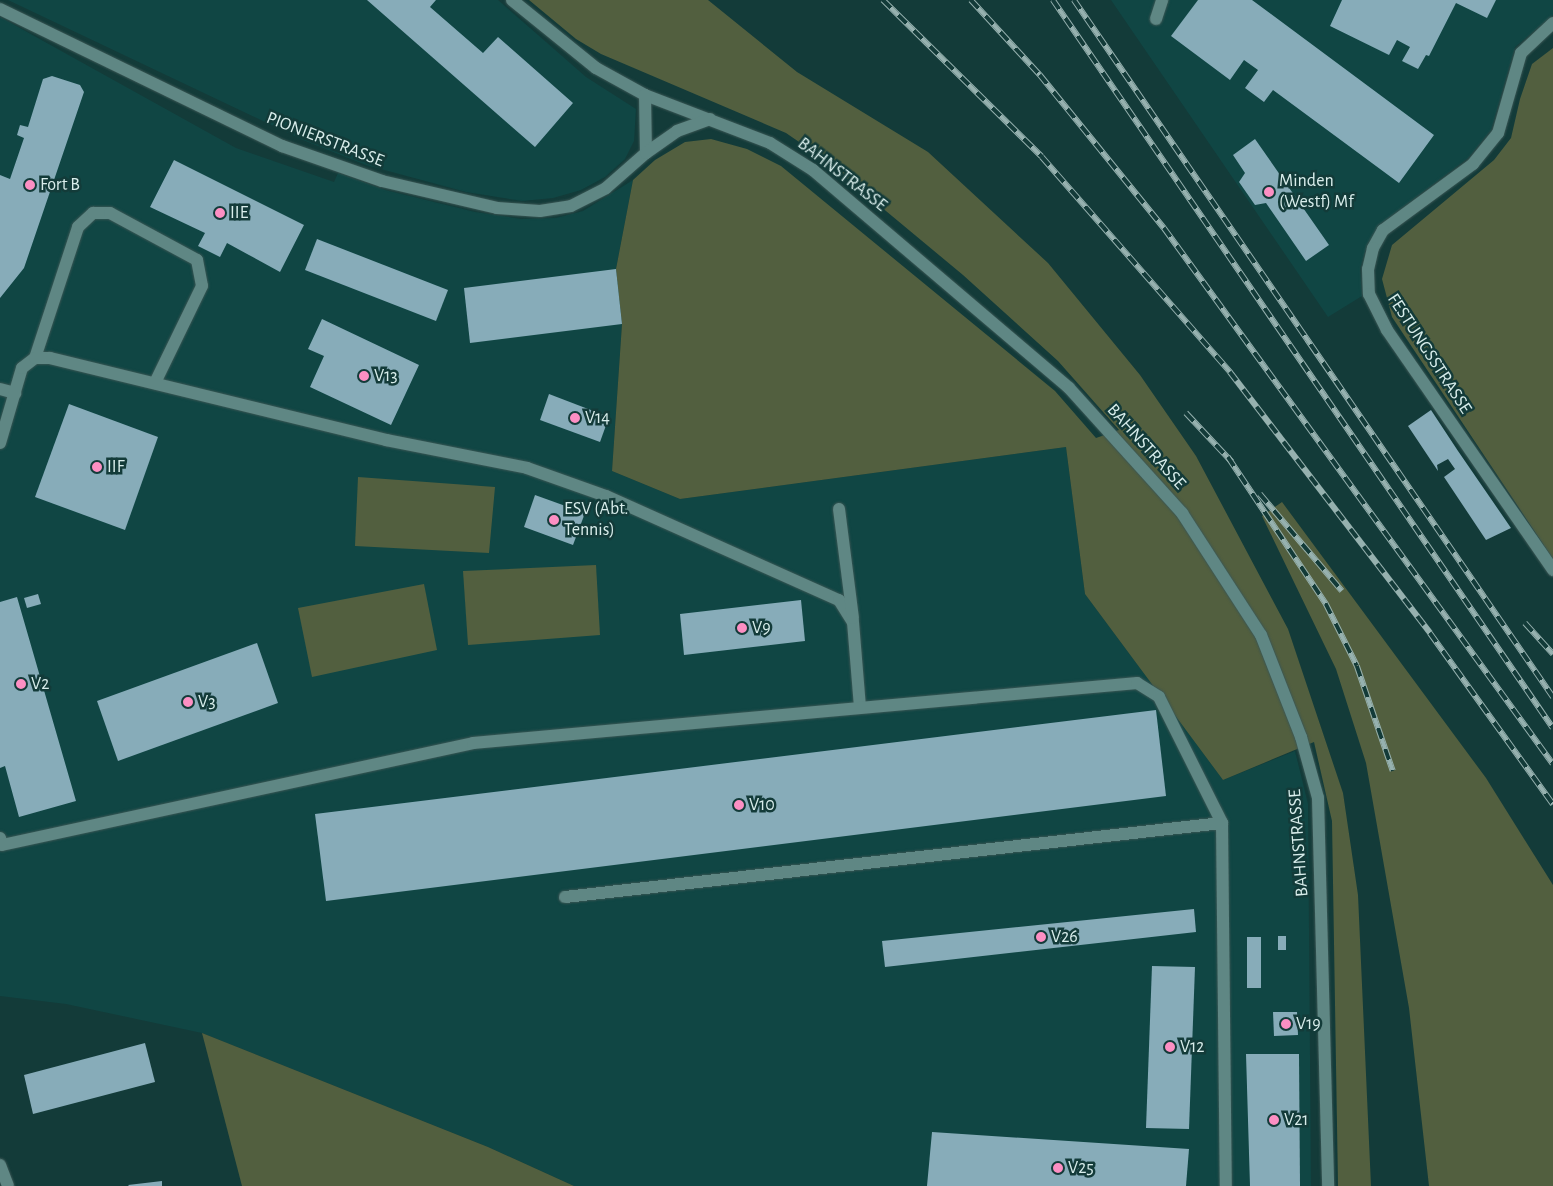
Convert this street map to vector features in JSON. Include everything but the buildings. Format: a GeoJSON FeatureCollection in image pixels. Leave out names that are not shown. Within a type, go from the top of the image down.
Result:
{"type":"FeatureCollection","features":[{"type":"Feature","properties":{"kind":"street","name":"BAHNSTRASSE"},"geometry":{"type":"LineString","coordinates":[[512,0],[596,68],[645,95],[770,143],[812,170],[1069,388],[1182,513],[1261,635],[1301,737],[1318,798],[1328,1186]]}},
{"type":"Feature","properties":{"kind":"street"},"geometry":{"type":"LineString","coordinates":[[1156,19],[1162,0]]}},
{"type":"Feature","properties":{"kind":"street","name":"PIONIERSTRASSE"},"geometry":{"type":"LineString","coordinates":[[0,9],[282,146],[382,181],[497,208],[540,211],[571,206],[606,188],[646,153],[677,131],[710,119]]}},
{"type":"Feature","properties":{"kind":"street","name":"FESTUNGSSTRASSE"},"geometry":{"type":"LineString","coordinates":[[1553,23],[1521,53],[1498,133],[1473,164],[1383,230],[1373,248],[1368,270],[1369,294],[1387,330],[1409,358],[1553,570]]}},
{"type":"Feature","properties":{"kind":"street"},"geometry":{"type":"LineString","coordinates":[[645,95],[646,153]]}},
{"type":"Feature","properties":{"kind":"street"},"geometry":{"type":"LineString","coordinates":[[0,443],[22,368],[35,358],[78,227],[93,212],[110,213],[197,260],[202,286],[155,384]]}},
{"type":"Feature","properties":{"kind":"street"},"geometry":{"type":"LineString","coordinates":[[35,358],[50,358],[386,440],[527,468],[606,496],[768,566],[839,600],[853,622]]}},
{"type":"Feature","properties":{"kind":"street"},"geometry":{"type":"LineString","coordinates":[[0,389],[15,393]]}},
{"type":"Feature","properties":{"kind":"street"},"geometry":{"type":"LineString","coordinates":[[839,509],[853,622],[860,708]]}},
{"type":"Feature","properties":{"kind":"street"},"geometry":{"type":"LineString","coordinates":[[0,838],[2,845],[473,743],[1137,683],[1159,697],[1222,823],[1226,1186]]}},
{"type":"Feature","properties":{"kind":"street"},"geometry":{"type":"LineString","coordinates":[[566,897],[1222,823]]}},
{"type":"Feature","properties":{"kind":"street"},"geometry":{"type":"LineString","coordinates":[[0,1165],[8,1186]]}},
{"type":"Feature","properties":{"kind":"shaded area"},"geometry":{"type":"Polygon","coordinates":[[[8,0],[498,0],[586,77],[636,109],[634,141],[625,159],[605,177],[581,190],[553,198],[522,201],[466,192],[366,165],[303,140],[8,0]]]}},
{"type":"Feature","properties":{"kind":"shaded area"},"geometry":{"type":"Polygon","coordinates":[[[1111,0],[1553,0],[1553,15],[1515,47],[1491,130],[1468,158],[1379,225],[1367,245],[1360,269],[1362,296],[1328,317],[1111,0]]]}},
{"type":"Feature","properties":{"kind":"shaded area"},"geometry":{"type":"Polygon","coordinates":[[[0,17],[236,148],[334,182],[338,173],[385,190],[475,212],[521,219],[556,218],[583,211],[633,180],[616,269],[622,324],[612,471],[680,499],[1066,447],[1085,594],[1223,780],[1295,751],[1308,804],[1311,1186],[574,1186],[488,1147],[202,1033],[66,1004],[0,996],[0,17]]]}},
{"type":"Feature","properties":{"kind":"green space"},"geometry":{"type":"Polygon","coordinates":[[[529,0],[708,0],[797,72],[928,152],[1048,263],[1140,375],[1196,456],[1288,629],[1343,793],[1358,895],[1371,1186],[1338,1186],[1332,821],[1314,742],[1223,780],[1085,594],[1066,447],[680,499],[612,471],[622,324],[616,269],[633,180],[655,160],[685,142],[711,139],[747,149],[781,166],[1055,391],[1096,438],[1119,430],[1058,361],[963,275],[821,157],[786,133],[601,54],[576,39],[529,0]]]}},
{"type":"Feature","properties":{"kind":"green space"},"geometry":{"type":"Polygon","coordinates":[[[1553,48],[1553,559],[1392,317],[1382,279],[1392,245],[1494,160],[1511,138],[1520,99],[1532,64],[1553,48]]]}},
{"type":"Feature","properties":{"kind":"green space"},"geometry":{"type":"Polygon","coordinates":[[[358,477],[495,487],[489,553],[355,546],[358,477]]]}},
{"type":"Feature","properties":{"kind":"green space"},"geometry":{"type":"Polygon","coordinates":[[[1282,502],[1486,778],[1553,885],[1553,1186],[1429,1186],[1409,1008],[1366,763],[1336,669],[1262,516],[1282,502]]]}},
{"type":"Feature","properties":{"kind":"green space"},"geometry":{"type":"Polygon","coordinates":[[[596,565],[600,635],[468,645],[463,571],[596,565]]]}},
{"type":"Feature","properties":{"kind":"green space"},"geometry":{"type":"Polygon","coordinates":[[[424,584],[437,650],[312,677],[298,608],[424,584]]]}},
{"type":"Feature","properties":{"kind":"green space"},"geometry":{"type":"Polygon","coordinates":[[[202,1033],[488,1147],[574,1186],[242,1186],[202,1033]]]}},
{"type":"Feature","properties":{"kind":"railway"},"geometry":{"type":"LineString","coordinates":[[883,0],[1042,157],[1230,372],[1430,633],[1553,804]]}},
{"type":"Feature","properties":{"kind":"railway"},"geometry":{"type":"LineString","coordinates":[[971,0],[1040,75],[1164,228],[1553,764]]}},
{"type":"Feature","properties":{"kind":"railway"},"geometry":{"type":"LineString","coordinates":[[1053,0],[1553,728]]}},
{"type":"Feature","properties":{"kind":"railway"},"geometry":{"type":"LineString","coordinates":[[1074,0],[1553,697]]}},
{"type":"Feature","properties":{"kind":"railway"},"geometry":{"type":"LineString","coordinates":[[1186,413],[1232,462]]}},
{"type":"Feature","properties":{"kind":"railway"},"geometry":{"type":"LineString","coordinates":[[1228,457],[1326,604],[1357,666],[1393,771]]}},
{"type":"Feature","properties":{"kind":"railway"},"geometry":{"type":"LineString","coordinates":[[1260,494],[1342,591]]}},
{"type":"Feature","properties":{"kind":"railway"},"geometry":{"type":"LineString","coordinates":[[1525,623],[1553,654]]}},
{"type":"Feature","properties":{"kind":"place","name":"Fort B"},"geometry":{"type":"Point","coordinates":[30,185]}},
{"type":"Feature","properties":{"kind":"place","name":"Minden (Westf) Mf"},"geometry":{"type":"Point","coordinates":[1269,192]}},
{"type":"Feature","properties":{"kind":"place","name":"IIE"},"geometry":{"type":"Point","coordinates":[220,213]}},
{"type":"Feature","properties":{"kind":"place","name":"V13"},"geometry":{"type":"Point","coordinates":[364,376]}},
{"type":"Feature","properties":{"kind":"place","name":"V14"},"geometry":{"type":"Point","coordinates":[575,418]}},
{"type":"Feature","properties":{"kind":"place","name":"IIF"},"geometry":{"type":"Point","coordinates":[97,467]}},
{"type":"Feature","properties":{"kind":"place","name":"ESV (Abt. Tennis)"},"geometry":{"type":"Point","coordinates":[554,520]}},
{"type":"Feature","properties":{"kind":"place","name":"V9"},"geometry":{"type":"Point","coordinates":[742,628]}},
{"type":"Feature","properties":{"kind":"place","name":"V2"},"geometry":{"type":"Point","coordinates":[21,684]}},
{"type":"Feature","properties":{"kind":"place","name":"V3"},"geometry":{"type":"Point","coordinates":[188,702]}},
{"type":"Feature","properties":{"kind":"place","name":"V10"},"geometry":{"type":"Point","coordinates":[739,805]}},
{"type":"Feature","properties":{"kind":"place","name":"V26"},"geometry":{"type":"Point","coordinates":[1041,937]}},
{"type":"Feature","properties":{"kind":"place","name":"V19"},"geometry":{"type":"Point","coordinates":[1286,1024]}},
{"type":"Feature","properties":{"kind":"place","name":"V12"},"geometry":{"type":"Point","coordinates":[1170,1047]}},
{"type":"Feature","properties":{"kind":"place","name":"V21"},"geometry":{"type":"Point","coordinates":[1274,1120]}},
{"type":"Feature","properties":{"kind":"place","name":"V25"},"geometry":{"type":"Point","coordinates":[1058,1168]}}]}
